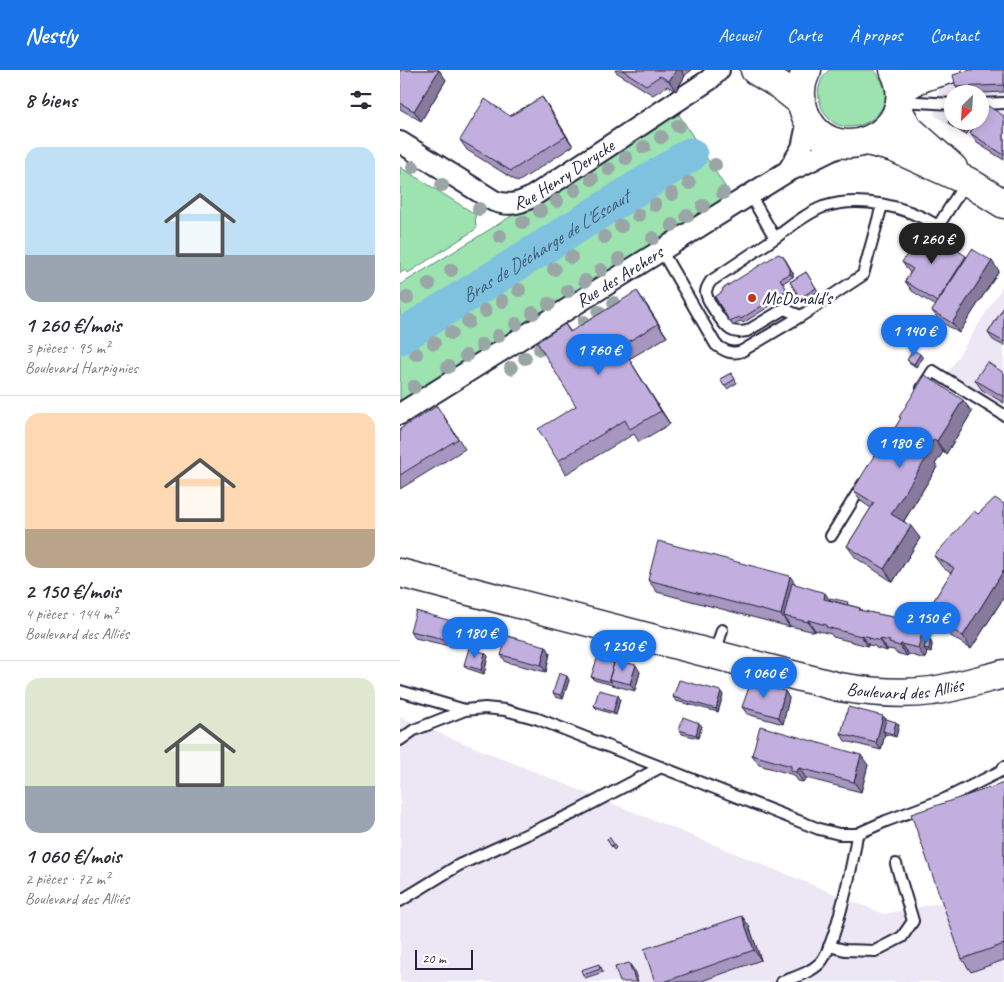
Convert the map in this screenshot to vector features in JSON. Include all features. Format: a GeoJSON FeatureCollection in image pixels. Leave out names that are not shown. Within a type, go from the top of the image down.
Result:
{"type":"FeatureCollection","features":[{"type":"Feature","properties":{"kind":"main road"},"geometry":{"type":"LineString","coordinates":[[756,70],[781,86],[804,111],[815,129],[825,137],[836,142],[894,148],[966,181],[1004,204]]}},
{"type":"Feature","properties":{"kind":"main road"},"geometry":{"type":"LineString","coordinates":[[804,111],[802,84],[807,70]]}},
{"type":"Feature","properties":{"kind":"main road"},"geometry":{"type":"LineString","coordinates":[[858,143],[884,132],[893,122],[898,93],[918,79],[947,70]]}},
{"type":"Feature","properties":{"kind":"main road"},"geometry":{"type":"LineString","coordinates":[[898,93],[908,128],[935,150],[966,181]]}},
{"type":"Feature","properties":{"kind":"main road","name":"Boulevard des Alliés"},"geometry":{"type":"LineString","coordinates":[[400,573],[718,643],[826,685],[868,692],[902,693],[931,691],[1004,674]]}},
{"type":"Feature","properties":{"kind":"street","name":"Rue Henry Derycke"},"geometry":{"type":"LineString","coordinates":[[400,142],[494,201],[502,204],[516,204],[530,198],[710,80],[719,70]]}},
{"type":"Feature","properties":{"kind":"street","name":"Rue des Archers"},"geometry":{"type":"LineString","coordinates":[[788,172],[802,148],[804,111]]}},
{"type":"Feature","properties":{"kind":"street","name":"Rue des Archers"},"geometry":{"type":"LineString","coordinates":[[400,414],[788,172],[810,163],[830,150],[858,143]]}},
{"type":"Feature","properties":{"kind":"lane"},"geometry":{"type":"LineString","coordinates":[[898,93],[944,102]]}},
{"type":"Feature","properties":{"kind":"lane"},"geometry":{"type":"LineString","coordinates":[[989,104],[1004,103]]}},
{"type":"Feature","properties":{"kind":"lane"},"geometry":{"type":"LineString","coordinates":[[801,316],[784,309],[747,331],[735,332],[724,324],[707,297],[706,291],[711,281],[803,218],[824,207],[848,203],[882,205],[911,212],[938,226],[966,181]]}},
{"type":"Feature","properties":{"kind":"lane"},"geometry":{"type":"LineString","coordinates":[[750,195],[775,238]]}},
{"type":"Feature","properties":{"kind":"lane"},"geometry":{"type":"LineString","coordinates":[[661,250],[716,345],[729,353],[736,354],[801,316],[863,275],[882,205]]}},
{"type":"Feature","properties":{"kind":"lane"},"geometry":{"type":"LineString","coordinates":[[918,396],[933,371],[1004,415]]}},
{"type":"Feature","properties":{"kind":"lane"},"geometry":{"type":"LineString","coordinates":[[831,536],[867,478]]}},
{"type":"Feature","properties":{"kind":"lane"},"geometry":{"type":"LineString","coordinates":[[401,690],[465,710]]}},
{"type":"Feature","properties":{"kind":"lane"},"geometry":{"type":"LineString","coordinates":[[400,740],[414,730],[465,710],[485,708],[505,710],[538,720],[819,829],[839,834],[857,834],[886,821],[946,800],[1001,772],[1004,767]]}},
{"type":"Feature","properties":{"kind":"lane"},"geometry":{"type":"LineString","coordinates":[[400,901],[460,865],[578,811],[661,767]]}},
{"type":"Feature","properties":{"kind":"lane"},"geometry":{"type":"LineString","coordinates":[[782,982],[801,976],[821,962],[830,946],[854,860],[857,834]]}},
{"type":"Feature","properties":{"kind":"lane"},"geometry":{"type":"LineString","coordinates":[[830,946],[845,950],[875,951],[902,937],[913,921],[896,864]]}},
{"type":"Feature","properties":{"kind":"shaded area"},"geometry":{"type":"Polygon","coordinates":[[[1004,70],[1004,160],[957,130],[989,130],[989,85],[944,85],[944,121],[934,115],[939,86],[1004,70]]]}},
{"type":"Feature","properties":{"kind":"shaded area"},"geometry":{"type":"Polygon","coordinates":[[[1004,284],[1004,406],[947,374],[1004,284]]]}},
{"type":"Feature","properties":{"kind":"shaded area"},"geometry":{"type":"Polygon","coordinates":[[[400,717],[884,914],[1004,890],[1004,982],[400,982],[400,717]]]}},
{"type":"Feature","properties":{"kind":"green space"},"geometry":{"type":"Polygon","coordinates":[[[829,70],[874,70],[884,86],[884,101],[878,114],[867,122],[853,127],[840,125],[828,117],[820,102],[818,93],[821,81],[829,70]]]}},
{"type":"Feature","properties":{"kind":"green space"},"geometry":{"type":"Polygon","coordinates":[[[678,113],[731,196],[400,402],[400,285],[678,113]]]}},
{"type":"Feature","properties":{"kind":"green space"},"geometry":{"type":"Polygon","coordinates":[[[400,167],[475,214],[476,229],[408,273],[406,270],[400,273],[400,167]]]}},
{"type":"Feature","properties":{"kind":"building"},"geometry":{"type":"Polygon","coordinates":[[[400,70],[439,70],[414,111],[400,103],[400,70]]]}},
{"type":"Feature","properties":{"kind":"building"},"geometry":{"type":"Polygon","coordinates":[[[622,70],[676,70],[669,81],[660,76],[646,85],[622,70]]]}},
{"type":"Feature","properties":{"kind":"building"},"geometry":{"type":"Polygon","coordinates":[[[970,70],[1004,70],[1004,85],[956,85],[953,75],[970,70]]]}},
{"type":"Feature","properties":{"kind":"building"},"geometry":{"type":"Polygon","coordinates":[[[542,97],[566,136],[511,171],[460,140],[485,99],[510,116],[542,97]]]}},
{"type":"Feature","properties":{"kind":"building"},"geometry":{"type":"Polygon","coordinates":[[[989,107],[1004,116],[1004,155],[970,133],[972,130],[989,130],[989,107]]]}},
{"type":"Feature","properties":{"kind":"building"},"geometry":{"type":"Polygon","coordinates":[[[924,229],[966,256],[937,302],[905,281],[913,269],[902,262],[924,229]]]}},
{"type":"Feature","properties":{"kind":"building"},"geometry":{"type":"Polygon","coordinates":[[[972,249],[992,261],[952,323],[932,311],[972,249]]]}},
{"type":"Feature","properties":{"kind":"building","name":"McDonald's"},"geometry":{"type":"Polygon","coordinates":[[[778,254],[783,256],[790,269],[790,274],[780,279],[787,290],[741,319],[739,317],[730,322],[715,297],[723,291],[722,289],[778,254]]]}},
{"type":"Feature","properties":{"kind":"building"},"geometry":{"type":"Polygon","coordinates":[[[806,272],[816,288],[800,298],[790,282],[806,272]]]}},
{"type":"Feature","properties":{"kind":"building"},"geometry":{"type":"Polygon","coordinates":[[[637,291],[658,324],[621,346],[661,411],[630,429],[625,420],[558,461],[538,429],[576,406],[537,342],[565,324],[570,332],[637,291]]]}},
{"type":"Feature","properties":{"kind":"building"},"geometry":{"type":"Polygon","coordinates":[[[1004,307],[1004,342],[988,333],[1004,307]]]}},
{"type":"Feature","properties":{"kind":"building"},"geometry":{"type":"Polygon","coordinates":[[[913,350],[920,354],[914,364],[907,360],[913,350]]]}},
{"type":"Feature","properties":{"kind":"building"},"geometry":{"type":"Polygon","coordinates":[[[987,362],[1004,373],[1004,397],[975,380],[987,362]]]}},
{"type":"Feature","properties":{"kind":"building"},"geometry":{"type":"Polygon","coordinates":[[[731,373],[735,379],[724,386],[720,379],[731,373]]]}},
{"type":"Feature","properties":{"kind":"building"},"geometry":{"type":"Polygon","coordinates":[[[925,375],[963,400],[937,441],[934,439],[926,452],[929,454],[891,514],[911,526],[884,569],[847,546],[874,503],[853,490],[890,430],[893,431],[901,418],[899,417],[925,375]]]}},
{"type":"Feature","properties":{"kind":"building"},"geometry":{"type":"Polygon","coordinates":[[[437,406],[458,439],[400,475],[400,429],[437,406]]]}},
{"type":"Feature","properties":{"kind":"building"},"geometry":{"type":"Polygon","coordinates":[[[995,498],[1004,504],[1004,570],[963,636],[926,613],[954,568],[934,556],[974,511],[978,514],[995,498]]]}},
{"type":"Feature","properties":{"kind":"building"},"geometry":{"type":"Polygon","coordinates":[[[658,541],[790,576],[781,615],[648,580],[658,541]]]}},
{"type":"Feature","properties":{"kind":"building"},"geometry":{"type":"Polygon","coordinates":[[[792,583],[825,593],[824,599],[917,625],[916,628],[923,630],[918,648],[901,644],[900,646],[889,643],[890,641],[880,639],[880,641],[826,627],[826,625],[808,620],[808,622],[784,616],[792,583]]]}},
{"type":"Feature","properties":{"kind":"building"},"geometry":{"type":"Polygon","coordinates":[[[830,598],[848,602],[847,605],[830,600],[830,598]]]}},
{"type":"Feature","properties":{"kind":"building"},"geometry":{"type":"Polygon","coordinates":[[[416,611],[455,622],[449,640],[410,631],[416,611]]]}},
{"type":"Feature","properties":{"kind":"building"},"geometry":{"type":"Polygon","coordinates":[[[507,636],[546,646],[541,665],[501,655],[507,636]]]}},
{"type":"Feature","properties":{"kind":"building"},"geometry":{"type":"Polygon","coordinates":[[[928,636],[930,641],[929,649],[924,648],[928,636]]]}},
{"type":"Feature","properties":{"kind":"building"},"geometry":{"type":"Polygon","coordinates":[[[469,648],[485,653],[481,670],[464,665],[469,648]]]}},
{"type":"Feature","properties":{"kind":"building"},"geometry":{"type":"Polygon","coordinates":[[[597,659],[614,663],[609,679],[612,682],[591,677],[597,659]]]}},
{"type":"Feature","properties":{"kind":"building"},"geometry":{"type":"Polygon","coordinates":[[[615,660],[636,665],[630,684],[609,679],[615,660]]]}},
{"type":"Feature","properties":{"kind":"building"},"geometry":{"type":"Polygon","coordinates":[[[559,673],[567,676],[561,695],[553,693],[559,673]]]}},
{"type":"Feature","properties":{"kind":"building"},"geometry":{"type":"Polygon","coordinates":[[[679,680],[721,691],[716,709],[673,697],[679,680]]]}},
{"type":"Feature","properties":{"kind":"building"},"geometry":{"type":"Polygon","coordinates":[[[751,682],[785,691],[778,717],[742,707],[751,682]]]}},
{"type":"Feature","properties":{"kind":"building"},"geometry":{"type":"Polygon","coordinates":[[[599,690],[618,695],[613,712],[594,706],[599,690]]]}},
{"type":"Feature","properties":{"kind":"building"},"geometry":{"type":"Polygon","coordinates":[[[848,707],[883,716],[876,743],[841,734],[848,707]]]}},
{"type":"Feature","properties":{"kind":"building"},"geometry":{"type":"Polygon","coordinates":[[[683,717],[699,723],[696,735],[679,730],[683,717]]]}},
{"type":"Feature","properties":{"kind":"building"},"geometry":{"type":"Polygon","coordinates":[[[886,719],[896,722],[893,734],[883,731],[886,719]]]}},
{"type":"Feature","properties":{"kind":"building"},"geometry":{"type":"Polygon","coordinates":[[[760,726],[861,755],[854,782],[799,768],[796,772],[791,771],[791,766],[752,755],[760,726]]]}},
{"type":"Feature","properties":{"kind":"building"},"geometry":{"type":"Polygon","coordinates":[[[1004,783],[1004,944],[962,959],[911,814],[1004,783]]]}},
{"type":"Feature","properties":{"kind":"building"},"geometry":{"type":"Polygon","coordinates":[[[609,837],[614,844],[611,846],[607,839],[609,837]]]}},
{"type":"Feature","properties":{"kind":"building"},"geometry":{"type":"Polygon","coordinates":[[[742,916],[754,950],[664,982],[655,982],[644,949],[742,916]]]}},
{"type":"Feature","properties":{"kind":"building"},"geometry":{"type":"Polygon","coordinates":[[[629,963],[636,982],[620,982],[615,967],[629,963]]]}},
{"type":"Feature","properties":{"kind":"building"},"geometry":{"type":"Polygon","coordinates":[[[599,964],[600,969],[583,975],[581,970],[599,964]]]}},
{"type":"Feature","properties":{"kind":"waterway","name":"Bras de Décharge de L'Escaut"},"geometry":{"type":"LineString","coordinates":[[400,337],[690,155]]}},
{"type":"Feature","properties":{"kind":"place","name":"McDonald's"},"geometry":{"type":"Point","coordinates":[752,298]}}]}
